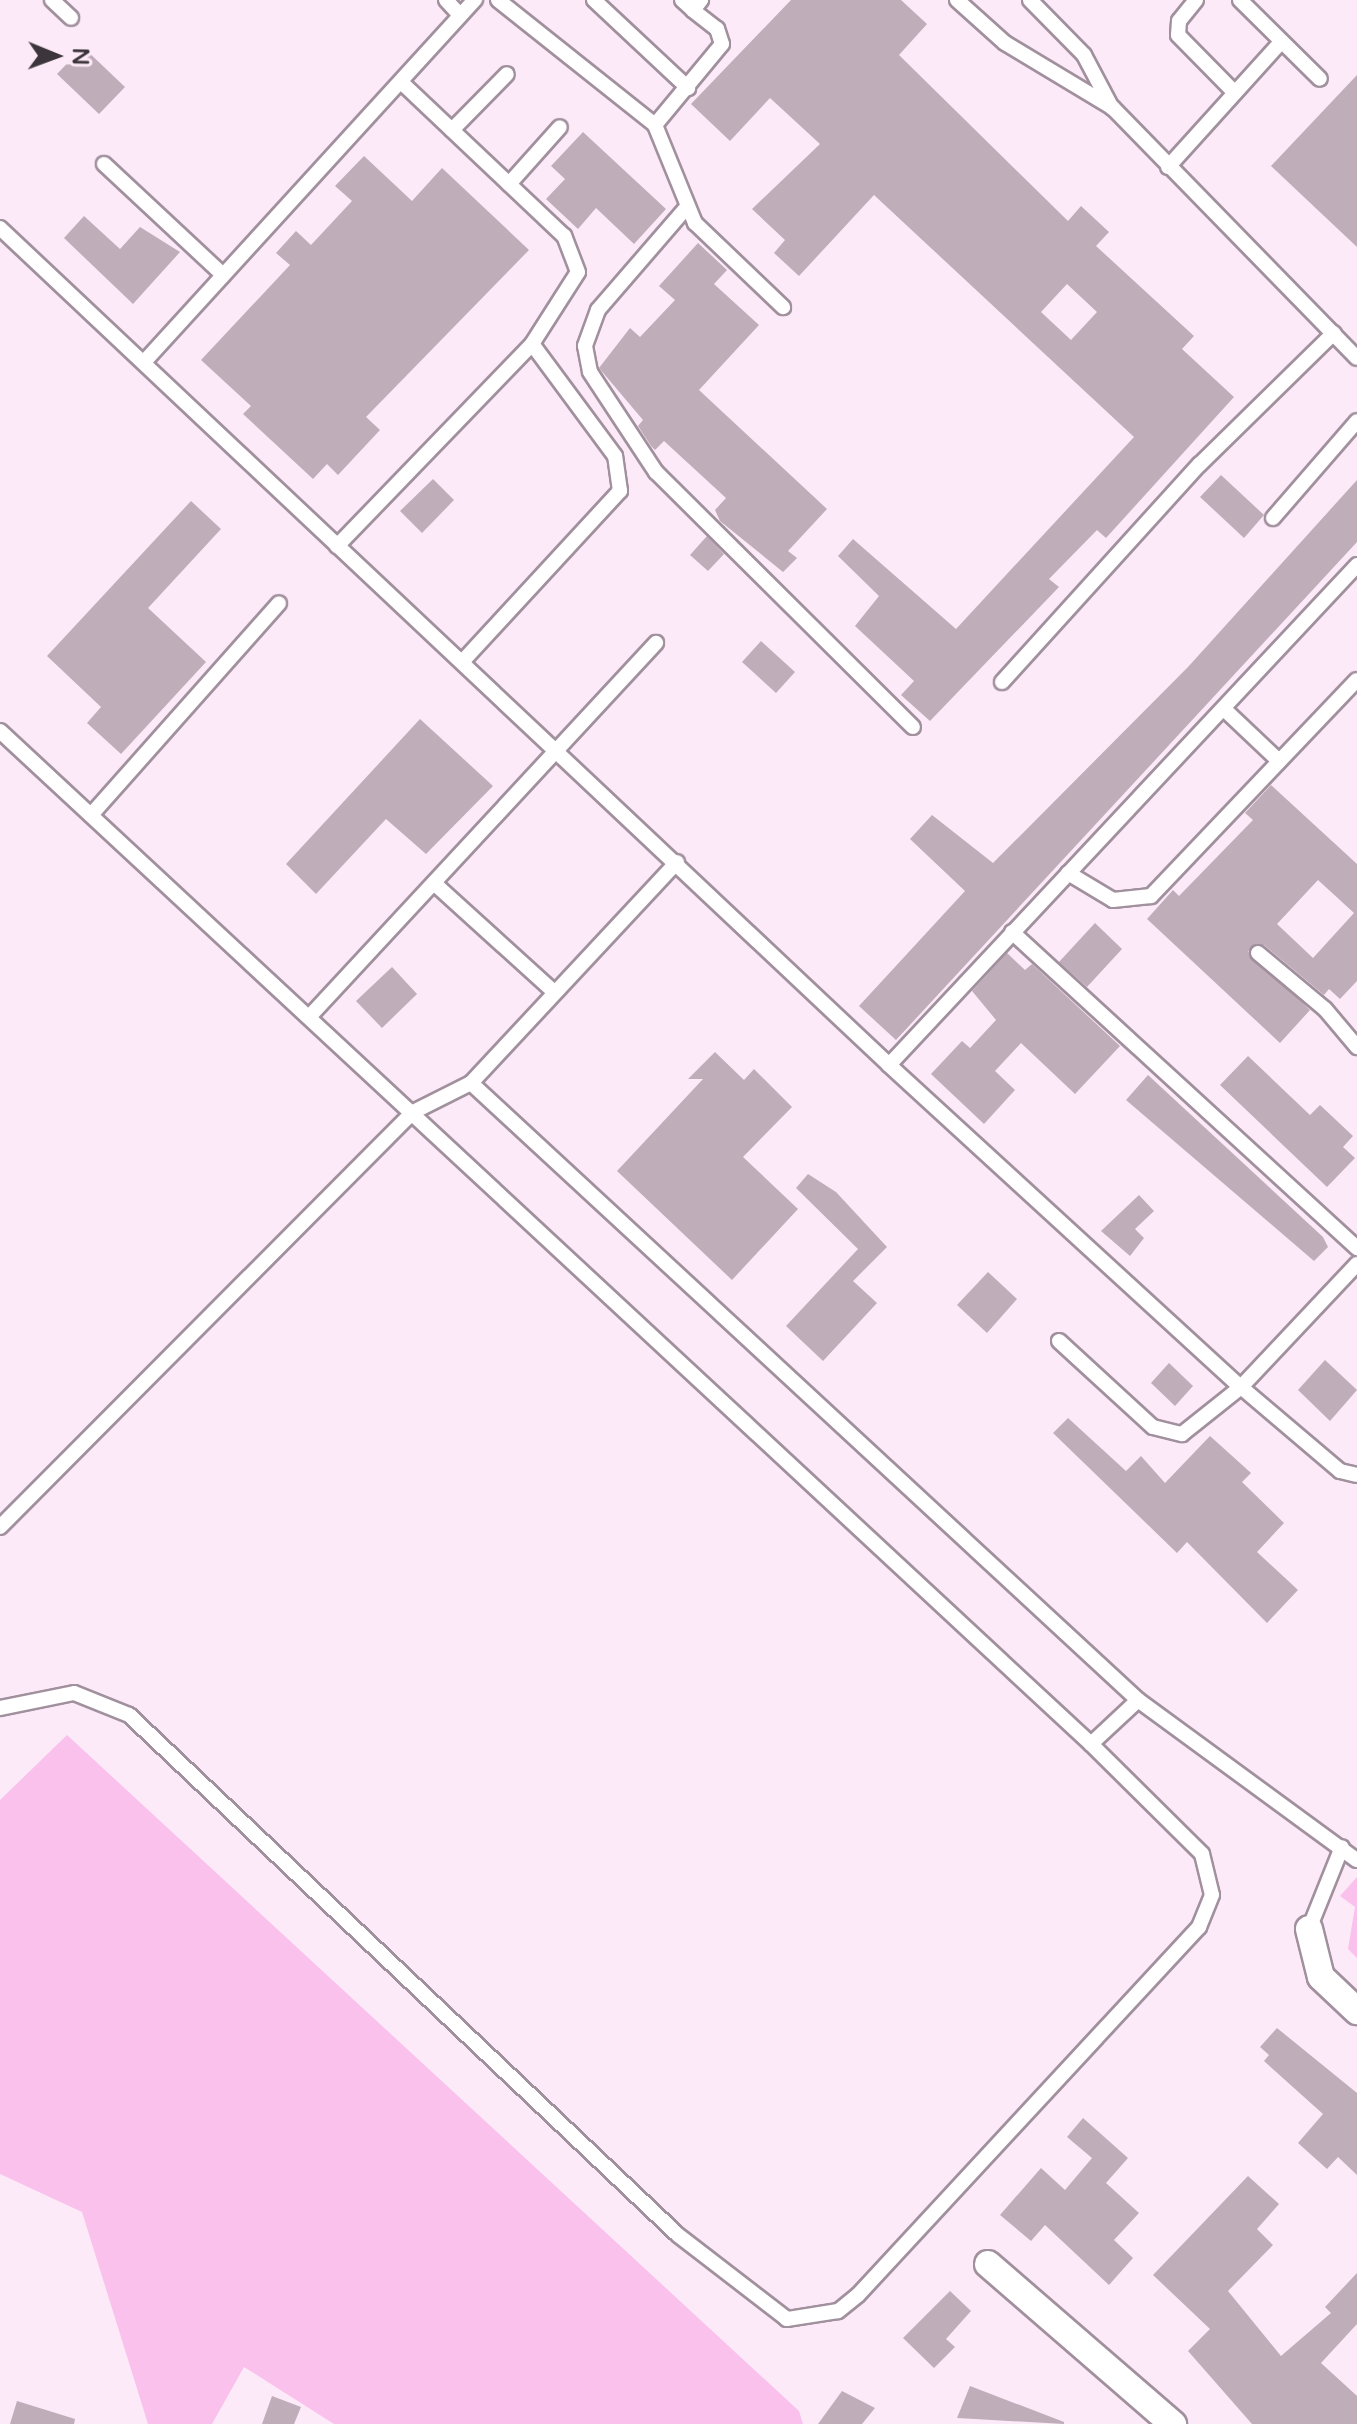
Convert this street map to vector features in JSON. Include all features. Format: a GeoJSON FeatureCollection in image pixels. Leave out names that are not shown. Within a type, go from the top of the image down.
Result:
{"type":"FeatureCollection","features":[{"type":"Feature","properties":{"kind":"street"},"geometry":{"type":"LineString","coordinates":[[1309,1929],[1321,1977],[1357,2011]]}},
{"type":"Feature","properties":{"kind":"street"},"geometry":{"type":"LineString","coordinates":[[988,2264],[1173,2424]]}},
{"type":"Feature","properties":{"kind":"lane"},"geometry":{"type":"LineString","coordinates":[[52,0],[71,18]]}},
{"type":"Feature","properties":{"kind":"lane"},"geometry":{"type":"LineString","coordinates":[[446,0],[460,15]]}},
{"type":"Feature","properties":{"kind":"lane"},"geometry":{"type":"LineString","coordinates":[[144,362],[475,0]]}},
{"type":"Feature","properties":{"kind":"lane"},"geometry":{"type":"LineString","coordinates":[[498,0],[655,125],[686,208],[783,307]]}},
{"type":"Feature","properties":{"kind":"lane"},"geometry":{"type":"LineString","coordinates":[[594,0],[688,88]]}},
{"type":"Feature","properties":{"kind":"lane"},"geometry":{"type":"LineString","coordinates":[[957,0],[1005,43],[1113,108]]}},
{"type":"Feature","properties":{"kind":"lane"},"geometry":{"type":"LineString","coordinates":[[1030,0],[1084,55],[1113,108],[1357,358]]}},
{"type":"Feature","properties":{"kind":"lane"},"geometry":{"type":"LineString","coordinates":[[1196,0],[1179,21],[1178,35],[1235,93]]}},
{"type":"Feature","properties":{"kind":"lane"},"geometry":{"type":"LineString","coordinates":[[1240,0],[1320,79]]}},
{"type":"Feature","properties":{"kind":"lane"},"geometry":{"type":"LineString","coordinates":[[655,125],[722,44],[717,29],[692,3]]}},
{"type":"Feature","properties":{"kind":"lane"},"geometry":{"type":"LineString","coordinates":[[1168,167],[1281,42]]}},
{"type":"Feature","properties":{"kind":"lane"},"geometry":{"type":"LineString","coordinates":[[452,130],[507,74]]}},
{"type":"Feature","properties":{"kind":"lane"},"geometry":{"type":"LineString","coordinates":[[337,546],[532,344],[578,272],[564,236],[402,83]]}},
{"type":"Feature","properties":{"kind":"lane"},"geometry":{"type":"LineString","coordinates":[[509,184],[560,127]]}},
{"type":"Feature","properties":{"kind":"lane"},"geometry":{"type":"LineString","coordinates":[[104,164],[223,275]]}},
{"type":"Feature","properties":{"kind":"lane"},"geometry":{"type":"LineString","coordinates":[[686,208],[598,310],[585,346],[590,372],[656,472],[913,727]]}},
{"type":"Feature","properties":{"kind":"lane"},"geometry":{"type":"LineString","coordinates":[[0,228],[677,862],[889,1065],[1241,1387],[1340,1471],[1357,1475]]}},
{"type":"Feature","properties":{"kind":"lane"},"geometry":{"type":"LineString","coordinates":[[1002,682],[1200,464],[1334,333]]}},
{"type":"Feature","properties":{"kind":"lane"},"geometry":{"type":"LineString","coordinates":[[462,662],[620,491],[615,456],[532,344]]}},
{"type":"Feature","properties":{"kind":"lane"},"geometry":{"type":"LineString","coordinates":[[1273,518],[1357,421]]}},
{"type":"Feature","properties":{"kind":"lane"},"geometry":{"type":"LineString","coordinates":[[889,1065],[1225,710],[1357,565]]}},
{"type":"Feature","properties":{"kind":"lane"},"geometry":{"type":"LineString","coordinates":[[91,815],[279,603]]}},
{"type":"Feature","properties":{"kind":"lane"},"geometry":{"type":"LineString","coordinates":[[310,1016],[559,752],[656,643]]}},
{"type":"Feature","properties":{"kind":"lane"},"geometry":{"type":"LineString","coordinates":[[1068,873],[1113,900],[1151,896],[1357,680]]}},
{"type":"Feature","properties":{"kind":"lane"},"geometry":{"type":"LineString","coordinates":[[1225,710],[1279,761]]}},
{"type":"Feature","properties":{"kind":"lane"},"geometry":{"type":"LineString","coordinates":[[0,731],[1091,1744],[1202,1854],[1212,1888],[1199,1927],[858,2295],[838,2311],[787,2319],[678,2235],[129,1715],[74,1693],[0,1708]]}},
{"type":"Feature","properties":{"kind":"lane"},"geometry":{"type":"LineString","coordinates":[[0,1527],[413,1112],[471,1083],[552,990],[677,862]]}},
{"type":"Feature","properties":{"kind":"lane"},"geometry":{"type":"LineString","coordinates":[[435,884],[552,990]]}},
{"type":"Feature","properties":{"kind":"lane"},"geometry":{"type":"LineString","coordinates":[[1012,932],[1357,1248]]}},
{"type":"Feature","properties":{"kind":"lane"},"geometry":{"type":"LineString","coordinates":[[1258,953],[1325,1009],[1357,1047]]}},
{"type":"Feature","properties":{"kind":"lane"},"geometry":{"type":"LineString","coordinates":[[471,1083],[1138,1700],[1357,1860]]}},
{"type":"Feature","properties":{"kind":"lane"},"geometry":{"type":"LineString","coordinates":[[1059,1341],[1165,1433],[1182,1434],[1241,1387],[1357,1264]]}},
{"type":"Feature","properties":{"kind":"lane"},"geometry":{"type":"LineString","coordinates":[[1091,1744],[1138,1700]]}},
{"type":"Feature","properties":{"kind":"lane"},"geometry":{"type":"LineString","coordinates":[[1309,1929],[1342,1847]]}},
{"type":"Feature","properties":{"kind":"shaded area"},"geometry":{"type":"Polygon","coordinates":[[[67,1735],[799,2411],[803,2424],[334,2424],[244,2367],[212,2424],[148,2424],[82,2212],[0,2174],[0,1800],[67,1735]]]}},
{"type":"Feature","properties":{"kind":"shaded area"},"geometry":{"type":"Polygon","coordinates":[[[1357,1877],[1357,1958],[1348,1949],[1355,1907],[1340,1896],[1357,1877]]]}},
{"type":"Feature","properties":{"kind":"building"},"geometry":{"type":"Polygon","coordinates":[[[791,0],[901,0],[927,24],[899,55],[1068,221],[1081,206],[1109,232],[1096,246],[1194,336],[1182,349],[1234,397],[1106,538],[1097,530],[1049,579],[1059,587],[930,721],[901,695],[914,681],[855,626],[879,596],[838,556],[853,539],[956,629],[1134,437],[874,195],[799,276],[774,253],[785,240],[752,209],[820,144],[770,98],[730,141],[691,104],[791,0]],[[1067,284],[1041,312],[1071,340],[1097,312],[1067,284]]]}},
{"type":"Feature","properties":{"kind":"building"},"geometry":{"type":"Polygon","coordinates":[[[83,47],[125,87],[99,114],[57,74],[83,47]]]}},
{"type":"Feature","properties":{"kind":"building"},"geometry":{"type":"Polygon","coordinates":[[[1357,75],[1357,247],[1271,166],[1357,75]]]}},
{"type":"Feature","properties":{"kind":"building"},"geometry":{"type":"Polygon","coordinates":[[[583,132],[666,209],[634,244],[596,208],[578,229],[546,199],[565,179],[551,166],[583,132]]]}},
{"type":"Feature","properties":{"kind":"building"},"geometry":{"type":"Polygon","coordinates":[[[364,156],[412,201],[442,168],[529,250],[366,417],[380,430],[338,475],[327,464],[313,479],[243,414],[251,406],[201,360],[290,265],[276,253],[296,231],[311,245],[352,201],[335,186],[364,156]]]}},
{"type":"Feature","properties":{"kind":"building"},"geometry":{"type":"Polygon","coordinates":[[[84,216],[120,249],[140,227],[180,252],[133,304],[64,238],[84,216]]]}},
{"type":"Feature","properties":{"kind":"building"},"geometry":{"type":"Polygon","coordinates":[[[698,243],[727,270],[714,284],[759,325],[699,390],[827,509],[788,551],[797,558],[783,572],[720,521],[715,510],[726,498],[664,441],[655,450],[651,446],[638,426],[643,420],[599,368],[630,328],[640,337],[675,300],[659,286],[698,243]]]}},
{"type":"Feature","properties":{"kind":"building"},"geometry":{"type":"Polygon","coordinates":[[[1221,475],[1264,515],[1244,538],[1200,497],[1221,475]]]}},
{"type":"Feature","properties":{"kind":"building"},"geometry":{"type":"Polygon","coordinates":[[[433,479],[454,500],[422,533],[400,511],[433,479]]]}},
{"type":"Feature","properties":{"kind":"building"},"geometry":{"type":"Polygon","coordinates":[[[1357,480],[1357,542],[896,1040],[859,1006],[965,891],[910,839],[932,815],[993,863],[1188,667],[1357,480]]]}},
{"type":"Feature","properties":{"kind":"building"},"geometry":{"type":"Polygon","coordinates":[[[191,501],[221,529],[148,608],[206,662],[121,754],[87,723],[101,707],[47,656],[191,501]]]}},
{"type":"Feature","properties":{"kind":"building"},"geometry":{"type":"Polygon","coordinates":[[[707,536],[724,554],[708,571],[690,555],[707,536]]]}},
{"type":"Feature","properties":{"kind":"building"},"geometry":{"type":"Polygon","coordinates":[[[761,641],[795,672],[776,693],[742,662],[761,641]]]}},
{"type":"Feature","properties":{"kind":"building"},"geometry":{"type":"Polygon","coordinates":[[[420,719],[493,786],[426,854],[386,819],[316,894],[286,864],[420,719]]]}},
{"type":"Feature","properties":{"kind":"building"},"geometry":{"type":"Polygon","coordinates":[[[1271,785],[1357,864],[1357,981],[1340,999],[1329,989],[1324,995],[1264,945],[1248,951],[1310,1010],[1280,1043],[1147,919],[1173,890],[1179,896],[1253,820],[1245,813],[1271,785]],[[1318,880],[1277,924],[1313,958],[1354,913],[1318,880]]]}},
{"type":"Feature","properties":{"kind":"building"},"geometry":{"type":"Polygon","coordinates":[[[1095,923],[1122,949],[1087,987],[1059,962],[1095,923]]]}},
{"type":"Feature","properties":{"kind":"building"},"geometry":{"type":"Polygon","coordinates":[[[1007,953],[1025,970],[1032,964],[1120,1046],[1075,1094],[1021,1043],[995,1071],[1015,1090],[984,1124],[931,1074],[962,1041],[970,1048],[996,1020],[972,991],[1007,953]]]}},
{"type":"Feature","properties":{"kind":"building"},"geometry":{"type":"Polygon","coordinates":[[[392,967],[417,994],[382,1028],[356,1001],[392,967]]]}},
{"type":"Feature","properties":{"kind":"building"},"geometry":{"type":"Polygon","coordinates":[[[715,1052],[744,1080],[754,1069],[792,1107],[743,1157],[798,1209],[732,1280],[617,1171],[703,1079],[688,1079],[715,1052]]]}},
{"type":"Feature","properties":{"kind":"building"},"geometry":{"type":"Polygon","coordinates":[[[1248,1056],[1310,1115],[1320,1105],[1353,1136],[1343,1147],[1355,1158],[1327,1187],[1220,1085],[1248,1056]]]}},
{"type":"Feature","properties":{"kind":"building"},"geometry":{"type":"Polygon","coordinates":[[[1148,1075],[1323,1237],[1328,1247],[1314,1261],[1126,1100],[1148,1075]]]}},
{"type":"Feature","properties":{"kind":"building"},"geometry":{"type":"Polygon","coordinates":[[[808,1174],[836,1192],[887,1247],[853,1281],[877,1303],[823,1361],[786,1326],[858,1249],[796,1188],[808,1174]]]}},
{"type":"Feature","properties":{"kind":"building"},"geometry":{"type":"Polygon","coordinates":[[[1139,1195],[1154,1211],[1135,1229],[1144,1238],[1130,1256],[1101,1231],[1139,1195]]]}},
{"type":"Feature","properties":{"kind":"building"},"geometry":{"type":"Polygon","coordinates":[[[988,1272],[1017,1299],[987,1333],[957,1305],[988,1272]]]}},
{"type":"Feature","properties":{"kind":"building"},"geometry":{"type":"Polygon","coordinates":[[[1325,1360],[1357,1390],[1330,1421],[1298,1390],[1325,1360]]]}},
{"type":"Feature","properties":{"kind":"building"},"geometry":{"type":"Polygon","coordinates":[[[1169,1363],[1193,1386],[1175,1406],[1151,1383],[1169,1363]]]}},
{"type":"Feature","properties":{"kind":"building"},"geometry":{"type":"Polygon","coordinates":[[[1068,1418],[1126,1471],[1141,1456],[1165,1483],[1210,1436],[1251,1473],[1242,1482],[1284,1523],[1257,1552],[1298,1590],[1267,1623],[1187,1542],[1177,1553],[1053,1433],[1068,1418]]]}},
{"type":"Feature","properties":{"kind":"building"},"geometry":{"type":"Polygon","coordinates":[[[1277,2028],[1357,2093],[1357,2175],[1338,2157],[1327,2169],[1298,2143],[1323,2114],[1264,2061],[1269,2055],[1260,2047],[1277,2028]]]}},
{"type":"Feature","properties":{"kind":"building"},"geometry":{"type":"Polygon","coordinates":[[[1083,2118],[1128,2158],[1106,2183],[1139,2213],[1114,2240],[1133,2258],[1109,2285],[1045,2225],[1031,2241],[1000,2215],[1041,2168],[1065,2190],[1092,2158],[1067,2137],[1083,2118]]]}},
{"type":"Feature","properties":{"kind":"building"},"geometry":{"type":"Polygon","coordinates":[[[1248,2176],[1279,2204],[1257,2229],[1273,2245],[1228,2291],[1281,2356],[1331,2313],[1325,2307],[1357,2273],[1357,2324],[1321,2363],[1357,2396],[1357,2424],[1252,2424],[1188,2351],[1210,2329],[1153,2275],[1248,2176]]]}},
{"type":"Feature","properties":{"kind":"building"},"geometry":{"type":"Polygon","coordinates":[[[950,2291],[971,2311],[946,2339],[955,2347],[934,2368],[903,2338],[950,2291]]]}},
{"type":"Feature","properties":{"kind":"building"},"geometry":{"type":"Polygon","coordinates":[[[970,2386],[1064,2422],[1064,2424],[957,2418],[970,2386]]]}},
{"type":"Feature","properties":{"kind":"building"},"geometry":{"type":"Polygon","coordinates":[[[842,2391],[875,2408],[862,2424],[818,2424],[842,2391]]]}},
{"type":"Feature","properties":{"kind":"building"},"geometry":{"type":"Polygon","coordinates":[[[272,2396],[301,2407],[294,2424],[262,2424],[272,2396]]]}},
{"type":"Feature","properties":{"kind":"building"},"geometry":{"type":"Polygon","coordinates":[[[17,2401],[75,2419],[74,2424],[10,2424],[17,2401]]]}}]}
